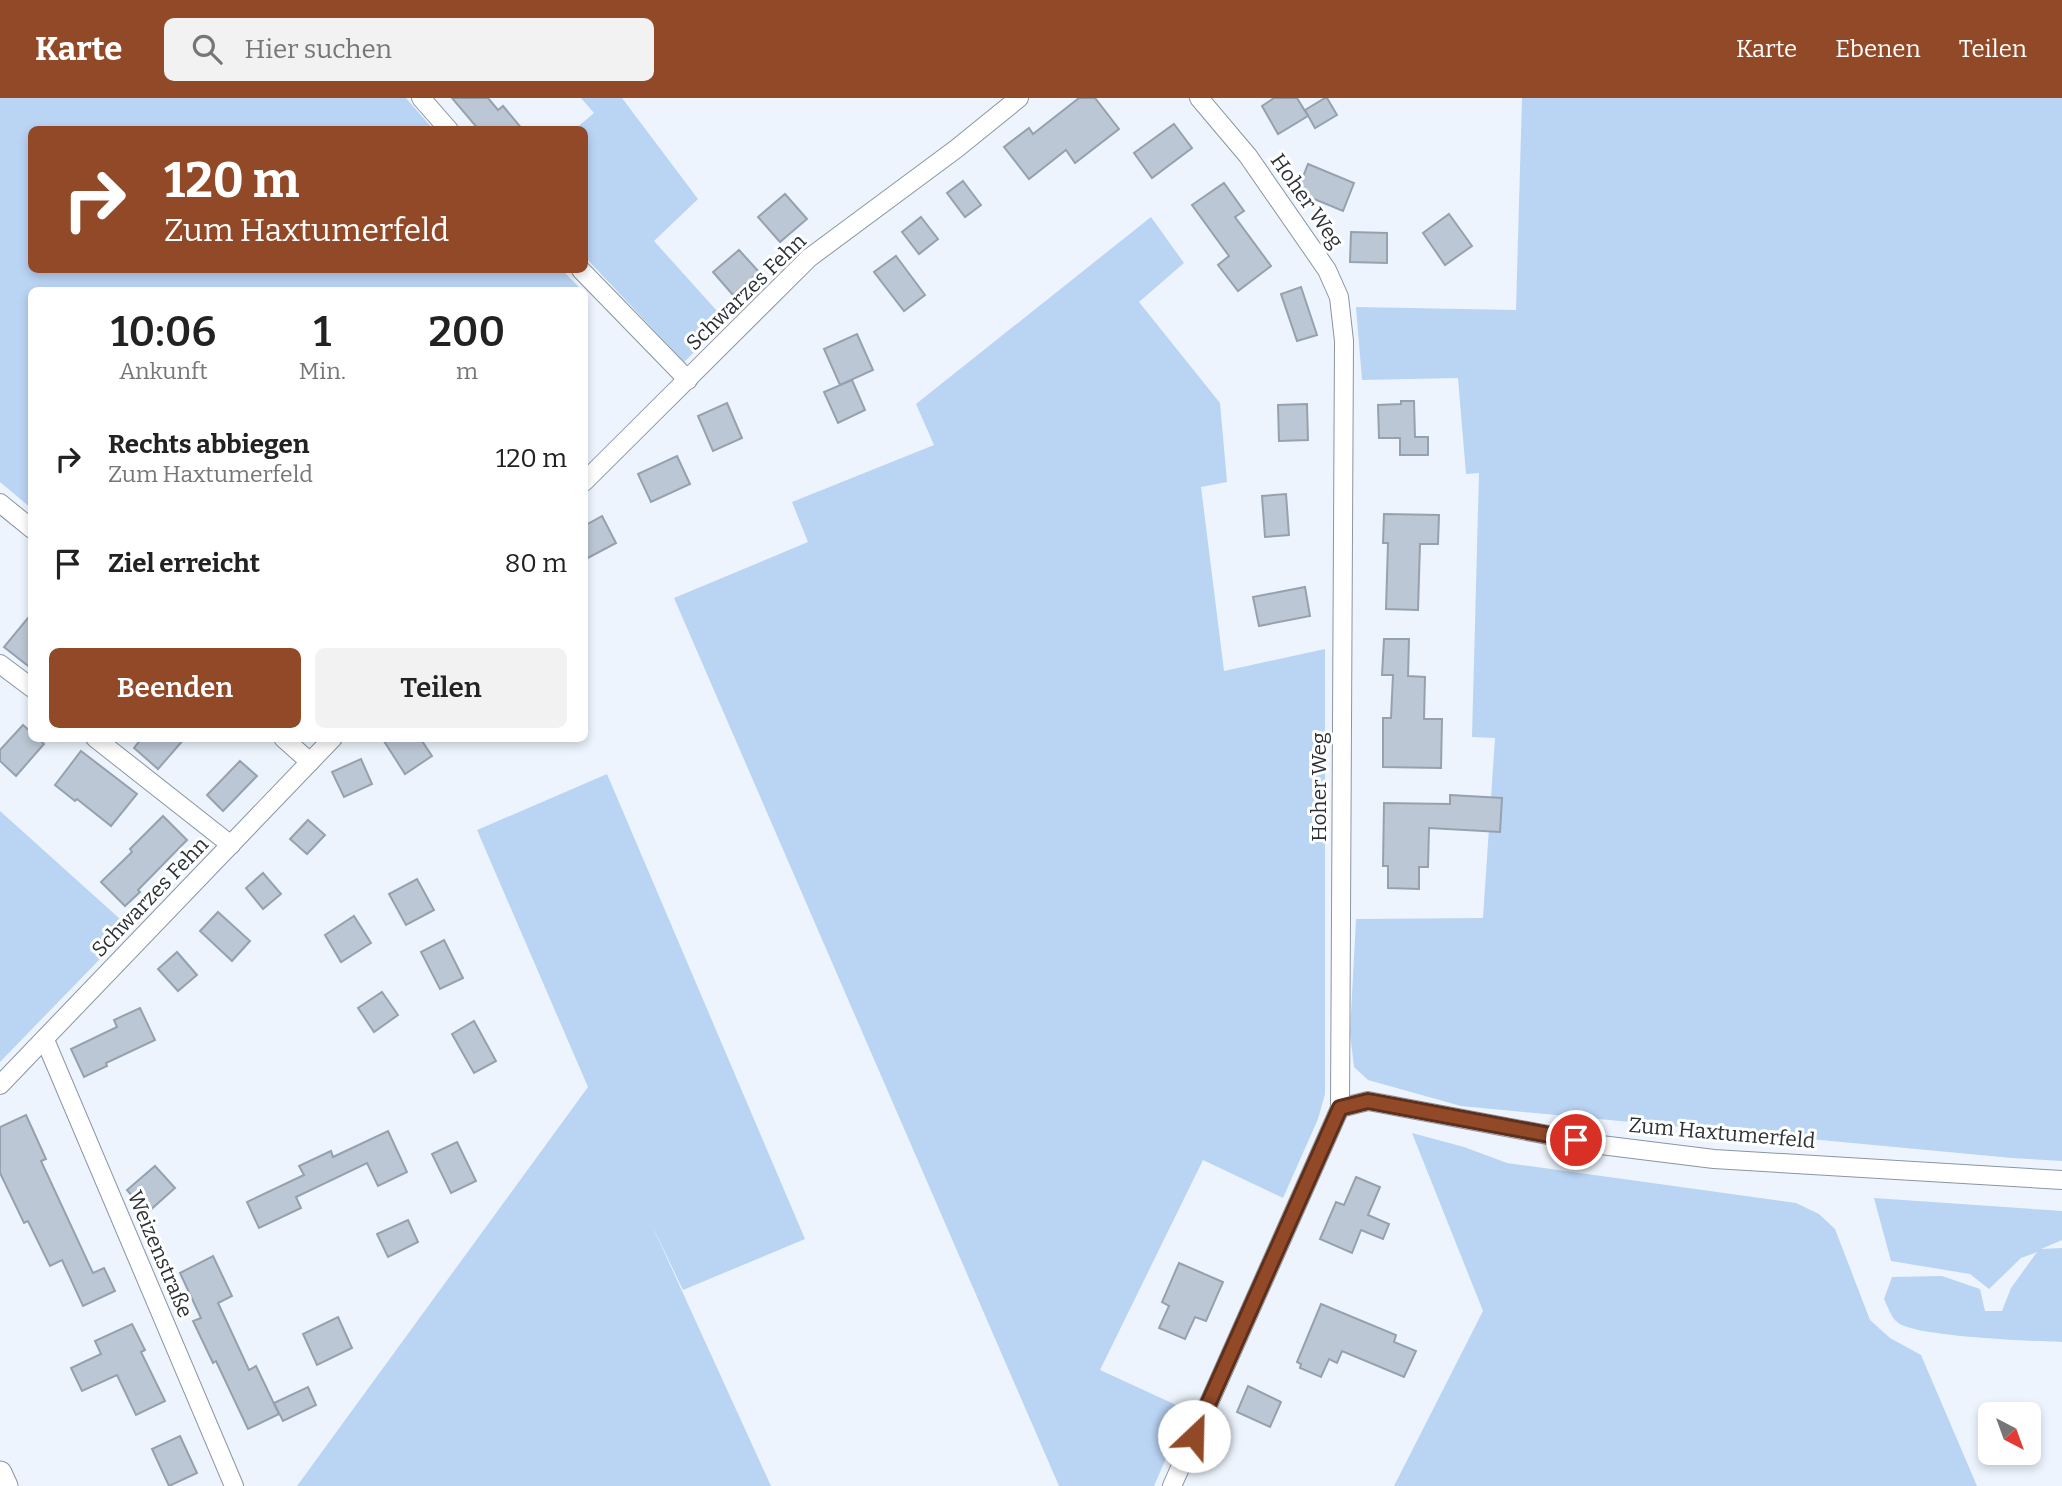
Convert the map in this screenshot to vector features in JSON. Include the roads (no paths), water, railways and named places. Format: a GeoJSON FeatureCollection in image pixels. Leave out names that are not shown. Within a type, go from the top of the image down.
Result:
{"type":"FeatureCollection","features":[{"type":"Feature","properties":{"kind":"street"},"geometry":{"type":"LineString","coordinates":[[421,98],[446,126]]}},
{"type":"Feature","properties":{"kind":"street","name":"Schwarzes Fehn"},"geometry":{"type":"LineString","coordinates":[[588,478],[809,258],[956,149],[1019,98]]}},
{"type":"Feature","properties":{"kind":"street","name":"Hoher Weg"},"geometry":{"type":"LineString","coordinates":[[1172,1486],[1340,1108],[1344,341],[1339,297],[1326,270],[1248,156],[1199,98]]}},
{"type":"Feature","properties":{"kind":"street"},"geometry":{"type":"LineString","coordinates":[[584,273],[688,380]]}},
{"type":"Feature","properties":{"kind":"street"},"geometry":{"type":"LineString","coordinates":[[0,503],[28,526]]}},
{"type":"Feature","properties":{"kind":"street"},"geometry":{"type":"LineString","coordinates":[[0,664],[28,685]]}},
{"type":"Feature","properties":{"kind":"street"},"geometry":{"type":"LineString","coordinates":[[100,742],[231,845]]}},
{"type":"Feature","properties":{"kind":"street"},"geometry":{"type":"LineString","coordinates":[[288,742],[310,762]]}},
{"type":"Feature","properties":{"kind":"street","name":"Schwarzes Fehn"},"geometry":{"type":"LineString","coordinates":[[0,1085],[329,742]]}},
{"type":"Feature","properties":{"kind":"street","name":"Weizenstraße"},"geometry":{"type":"LineString","coordinates":[[45,1040],[234,1486]]}},
{"type":"Feature","properties":{"kind":"street","name":"Zum Haxtumerfeld"},"geometry":{"type":"LineString","coordinates":[[1340,1108],[1368,1101],[1601,1145],[1714,1159],[2062,1180]]}},
{"type":"Feature","properties":{"kind":"street"},"geometry":{"type":"LineString","coordinates":[[0,1473],[6,1486]]}}]}
